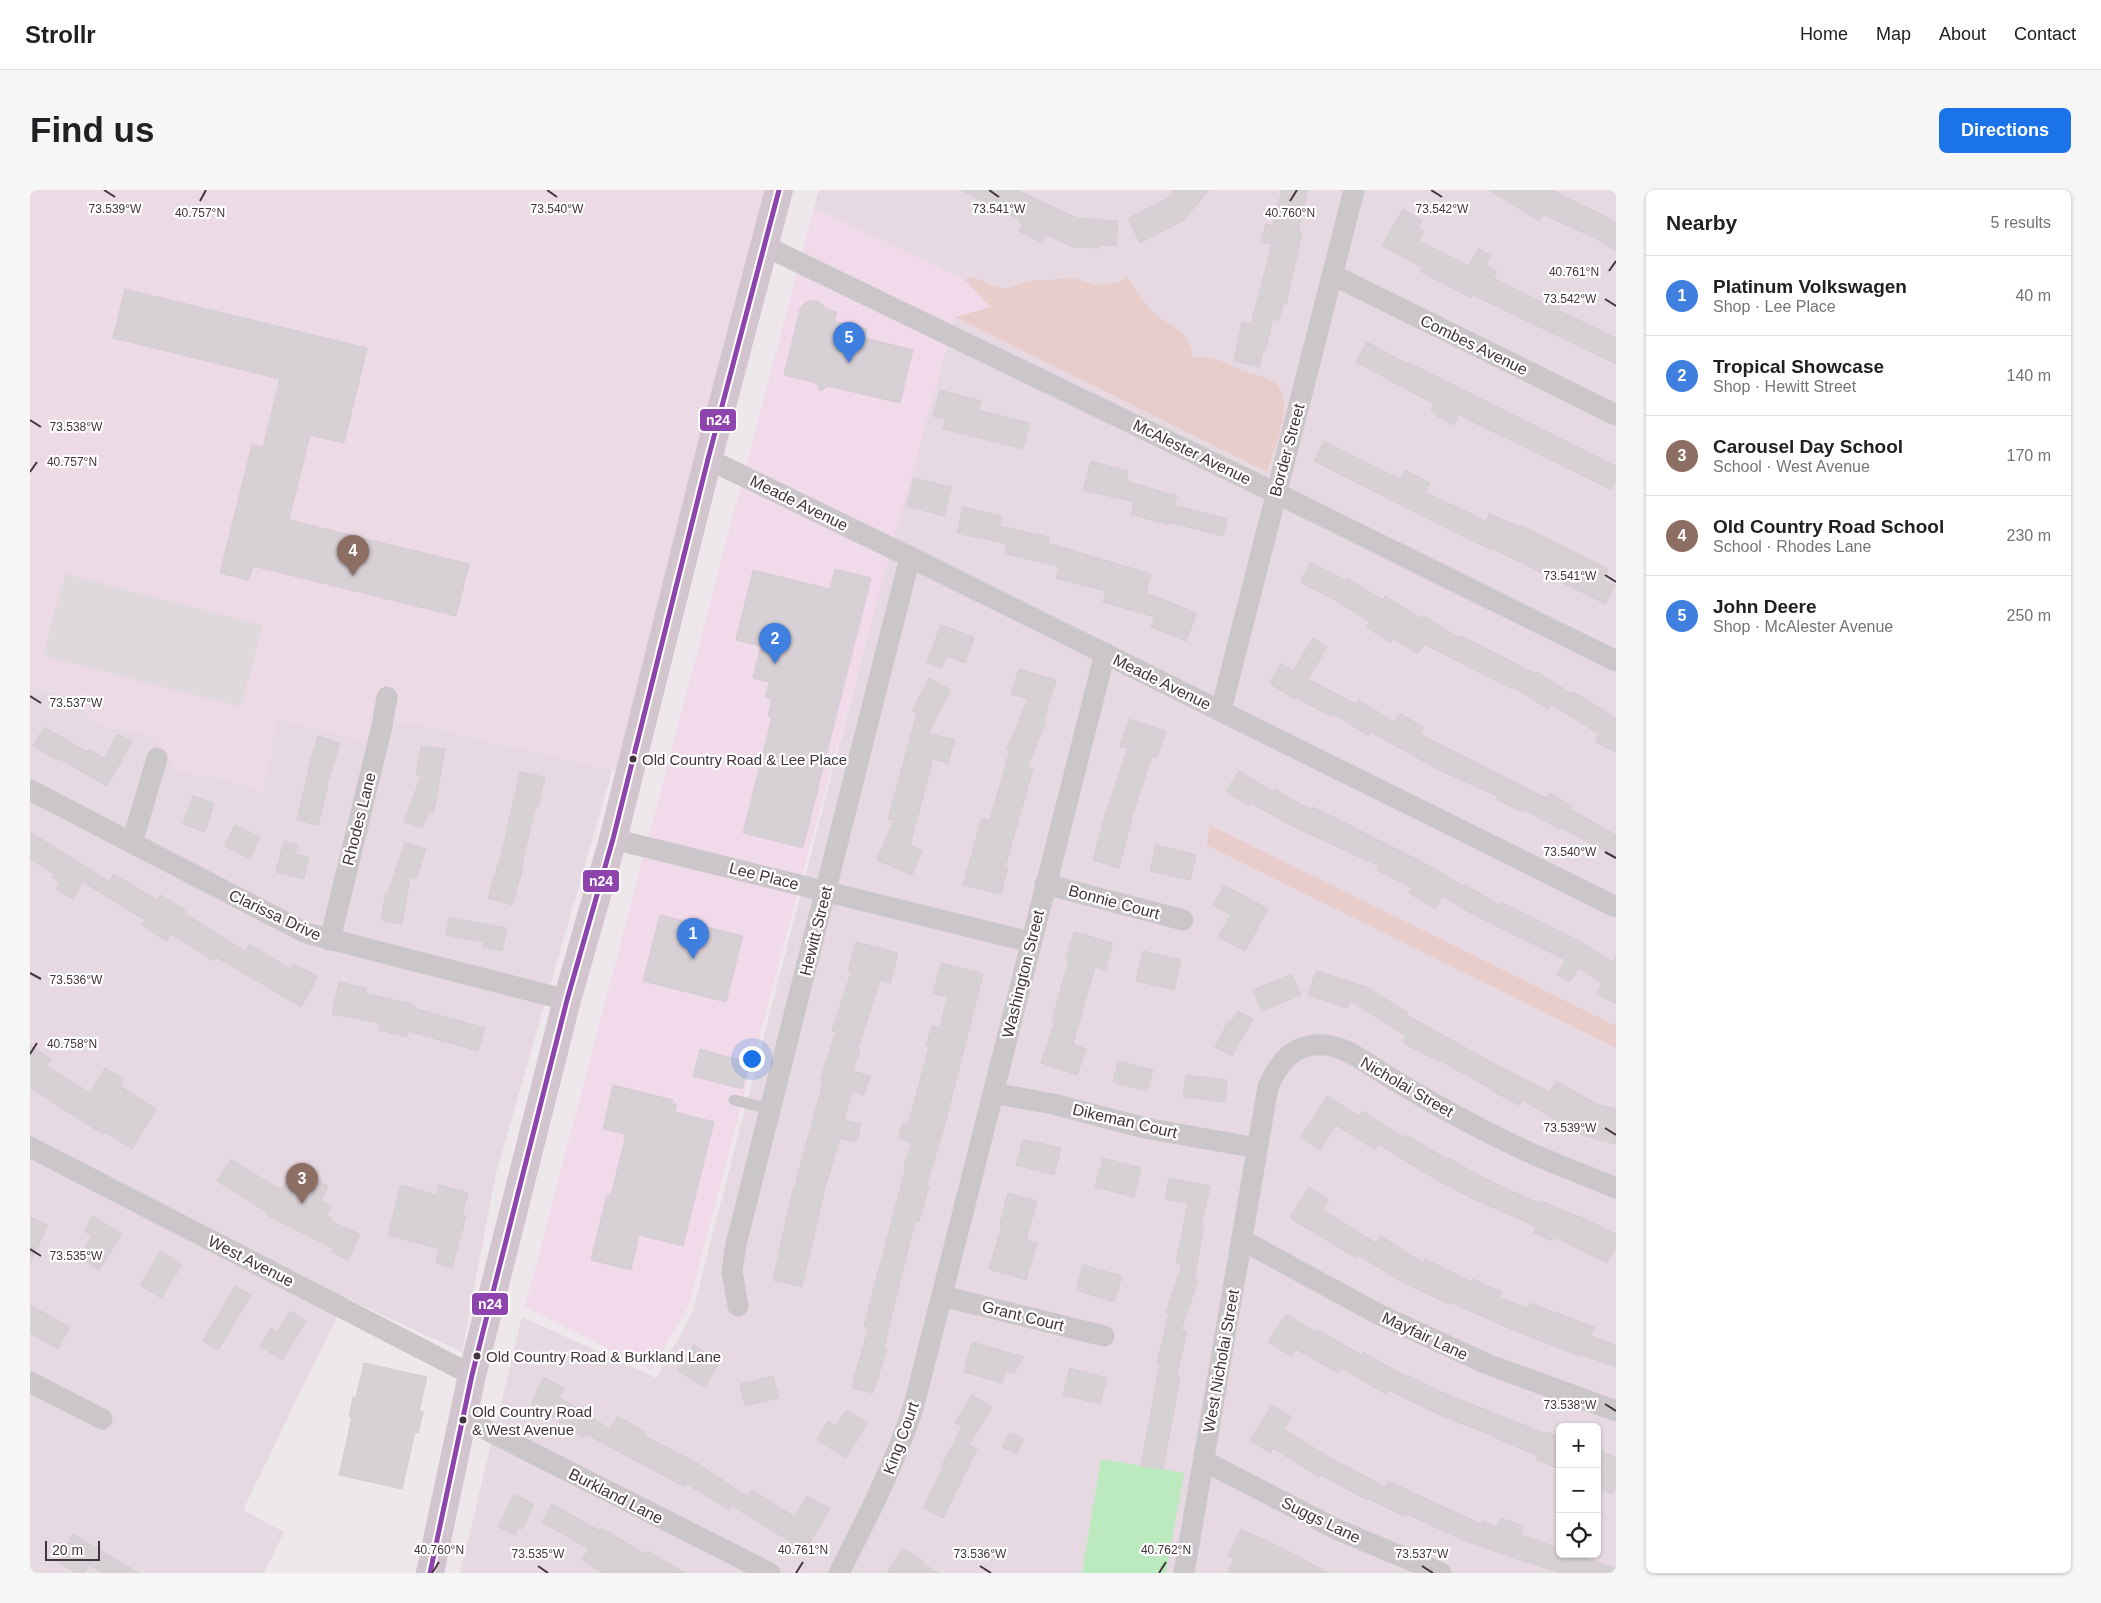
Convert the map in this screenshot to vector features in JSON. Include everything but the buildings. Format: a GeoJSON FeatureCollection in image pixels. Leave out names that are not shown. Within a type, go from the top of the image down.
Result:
{"type":"FeatureCollection","features":[{"type":"Feature","properties":{"kind":"main road"},"geometry":{"type":"LineString","coordinates":[[430,1573],[472,1375],[568,1000],[613,839],[708,459],[766,246],[779,190]]}},
{"type":"Feature","properties":{"kind":"street","name":"Border Street"},"geometry":{"type":"LineString","coordinates":[[1221,710],[1354,190]]}},
{"type":"Feature","properties":{"kind":"street","name":"McAlester Avenue"},"geometry":{"type":"LineString","coordinates":[[766,246],[1276,493],[1616,661]]}},
{"type":"Feature","properties":{"kind":"street","name":"Combes Avenue"},"geometry":{"type":"LineString","coordinates":[[1333,274],[1616,415]]}},
{"type":"Feature","properties":{"kind":"street","name":"Meade Avenue"},"geometry":{"type":"LineString","coordinates":[[708,459],[1616,906]]}},
{"type":"Feature","properties":{"kind":"street","name":"Hewitt Street"},"geometry":{"type":"LineString","coordinates":[[738,1306],[733,1288],[733,1257],[910,557]]}},
{"type":"Feature","properties":{"kind":"street","name":"Washington Street"},"geometry":{"type":"LineString","coordinates":[[942,1296],[1104,653]]}},
{"type":"Feature","properties":{"kind":"street","name":"Rhodes Lane"},"geometry":{"type":"LineString","coordinates":[[330,940],[382,726],[386,697]]}},
{"type":"Feature","properties":{"kind":"street"},"geometry":{"type":"LineString","coordinates":[[132,843],[156,758]]}},
{"type":"Feature","properties":{"kind":"street","name":"Clarissa Drive"},"geometry":{"type":"LineString","coordinates":[[30,790],[306,933],[568,1000]]}},
{"type":"Feature","properties":{"kind":"street","name":"Lee Place"},"geometry":{"type":"LineString","coordinates":[[613,839],[1030,942]]}},
{"type":"Feature","properties":{"kind":"street","name":"Bonnie Court"},"geometry":{"type":"LineString","coordinates":[[1046,884],[1183,920]]}},
{"type":"Feature","properties":{"kind":"street","name":"Nicholai Street"},"geometry":{"type":"LineString","coordinates":[[1257,1148],[1268,1087],[1276,1068],[1283,1059],[1298,1050],[1315,1045],[1331,1046],[1341,1048],[1433,1104],[1526,1151],[1616,1188]]}},
{"type":"Feature","properties":{"kind":"street","name":"Dikeman Court"},"geometry":{"type":"LineString","coordinates":[[993,1093],[1053,1104],[1145,1128],[1257,1148]]}},
{"type":"Feature","properties":{"kind":"street","name":"West Avenue"},"geometry":{"type":"LineString","coordinates":[[30,1147],[472,1375]]}},
{"type":"Feature","properties":{"kind":"street","name":"West Nicholai Street"},"geometry":{"type":"LineString","coordinates":[[1184,1573],[1257,1148]]}},
{"type":"Feature","properties":{"kind":"street","name":"Mayfair Lane"},"geometry":{"type":"LineString","coordinates":[[1242,1240],[1378,1314],[1469,1356],[1616,1411]]}},
{"type":"Feature","properties":{"kind":"street","name":"Grant Court"},"geometry":{"type":"LineString","coordinates":[[942,1296],[1104,1336]]}},
{"type":"Feature","properties":{"kind":"street","name":"King Court"},"geometry":{"type":"LineString","coordinates":[[839,1573],[878,1498],[902,1445],[942,1296]]}},
{"type":"Feature","properties":{"kind":"street"},"geometry":{"type":"LineString","coordinates":[[30,1382],[102,1419]]}},
{"type":"Feature","properties":{"kind":"street","name":"Burkland Lane"},"geometry":{"type":"LineString","coordinates":[[462,1418],[770,1573]]}},
{"type":"Feature","properties":{"kind":"street","name":"Suggs Lane"},"geometry":{"type":"LineString","coordinates":[[1204,1461],[1336,1529],[1441,1573]]}},
{"type":"Feature","properties":{"kind":"lane"},"geometry":{"type":"LineString","coordinates":[[734,1100],[770,1109]]}},
{"type":"Feature","properties":{"kind":"shaded area"},"geometry":{"type":"Polygon","coordinates":[[[30,190],[775,190],[612,771],[496,1173],[462,1352],[346,1298],[243,1510],[284,1532],[264,1573],[30,1573],[30,190]]]}},
{"type":"Feature","properties":{"kind":"shaded area"},"geometry":{"type":"Polygon","coordinates":[[[30,190],[775,190],[627,774],[403,722],[371,743],[278,719],[262,795],[243,784],[175,770],[151,736],[94,724],[75,698],[30,687],[30,190]]]}},
{"type":"Feature","properties":{"kind":"shaded area"},"geometry":{"type":"Polygon","coordinates":[[[819,190],[1616,190],[1616,1573],[460,1573],[522,1317],[656,1378],[692,1314],[876,603],[965,280],[814,208],[819,190]]]}},
{"type":"Feature","properties":{"kind":"shaded area"},"geometry":{"type":"Polygon","coordinates":[[[814,208],[965,280],[984,301],[993,307],[955,317],[806,861],[688,1307],[651,1370],[525,1307],[814,208]]]}},
{"type":"Feature","properties":{"kind":"shaded area"},"geometry":{"type":"Polygon","coordinates":[[[974,277],[1005,289],[1030,281],[1074,278],[1095,285],[1116,283],[1127,277],[1150,309],[1182,333],[1187,339],[1193,358],[1212,358],[1263,377],[1276,384],[1282,392],[1284,414],[1267,472],[955,317],[992,307],[965,280],[974,277]]]}},
{"type":"Feature","properties":{"kind":"shaded area"},"geometry":{"type":"Polygon","coordinates":[[[65,574],[263,625],[241,707],[43,656],[65,574]]]}},
{"type":"Feature","properties":{"kind":"shaded area"},"geometry":{"type":"Polygon","coordinates":[[[1210,825],[1616,1026],[1616,1048],[1207,845],[1210,825]]]}},
{"type":"Feature","properties":{"kind":"shaded area"},"geometry":{"type":"Polygon","coordinates":[[[1101,1459],[1184,1473],[1166,1573],[1082,1573],[1101,1459]]]}},
{"type":"Feature","properties":{"kind":"transit line","name":"n24"},"geometry":{"type":"LineString","coordinates":[[430,1573],[472,1375],[567,1000],[613,839],[708,459],[779,190]]}},
{"type":"Feature","properties":{"kind":"place","name":"John Deere"},"geometry":{"type":"Point","coordinates":[849,363]}},
{"type":"Feature","properties":{"kind":"place","name":"Old Country Road School"},"geometry":{"type":"Point","coordinates":[353,576]}},
{"type":"Feature","properties":{"kind":"place","name":"Tropical Showcase"},"geometry":{"type":"Point","coordinates":[775,664]}},
{"type":"Feature","properties":{"kind":"place","name":"Old Country Road & Lee Place"},"geometry":{"type":"Point","coordinates":[633,759]}},
{"type":"Feature","properties":{"kind":"place","name":"Platinum Volkswagen"},"geometry":{"type":"Point","coordinates":[693,959]}},
{"type":"Feature","properties":{"kind":"place","name":"Carousel Day School"},"geometry":{"type":"Point","coordinates":[302,1204]}},
{"type":"Feature","properties":{"kind":"place","name":"Old Country Road & Burkland Lane"},"geometry":{"type":"Point","coordinates":[477,1356]}},
{"type":"Feature","properties":{"kind":"place","name":"Old Country Road & West Avenue"},"geometry":{"type":"Point","coordinates":[463,1420]}}]}
